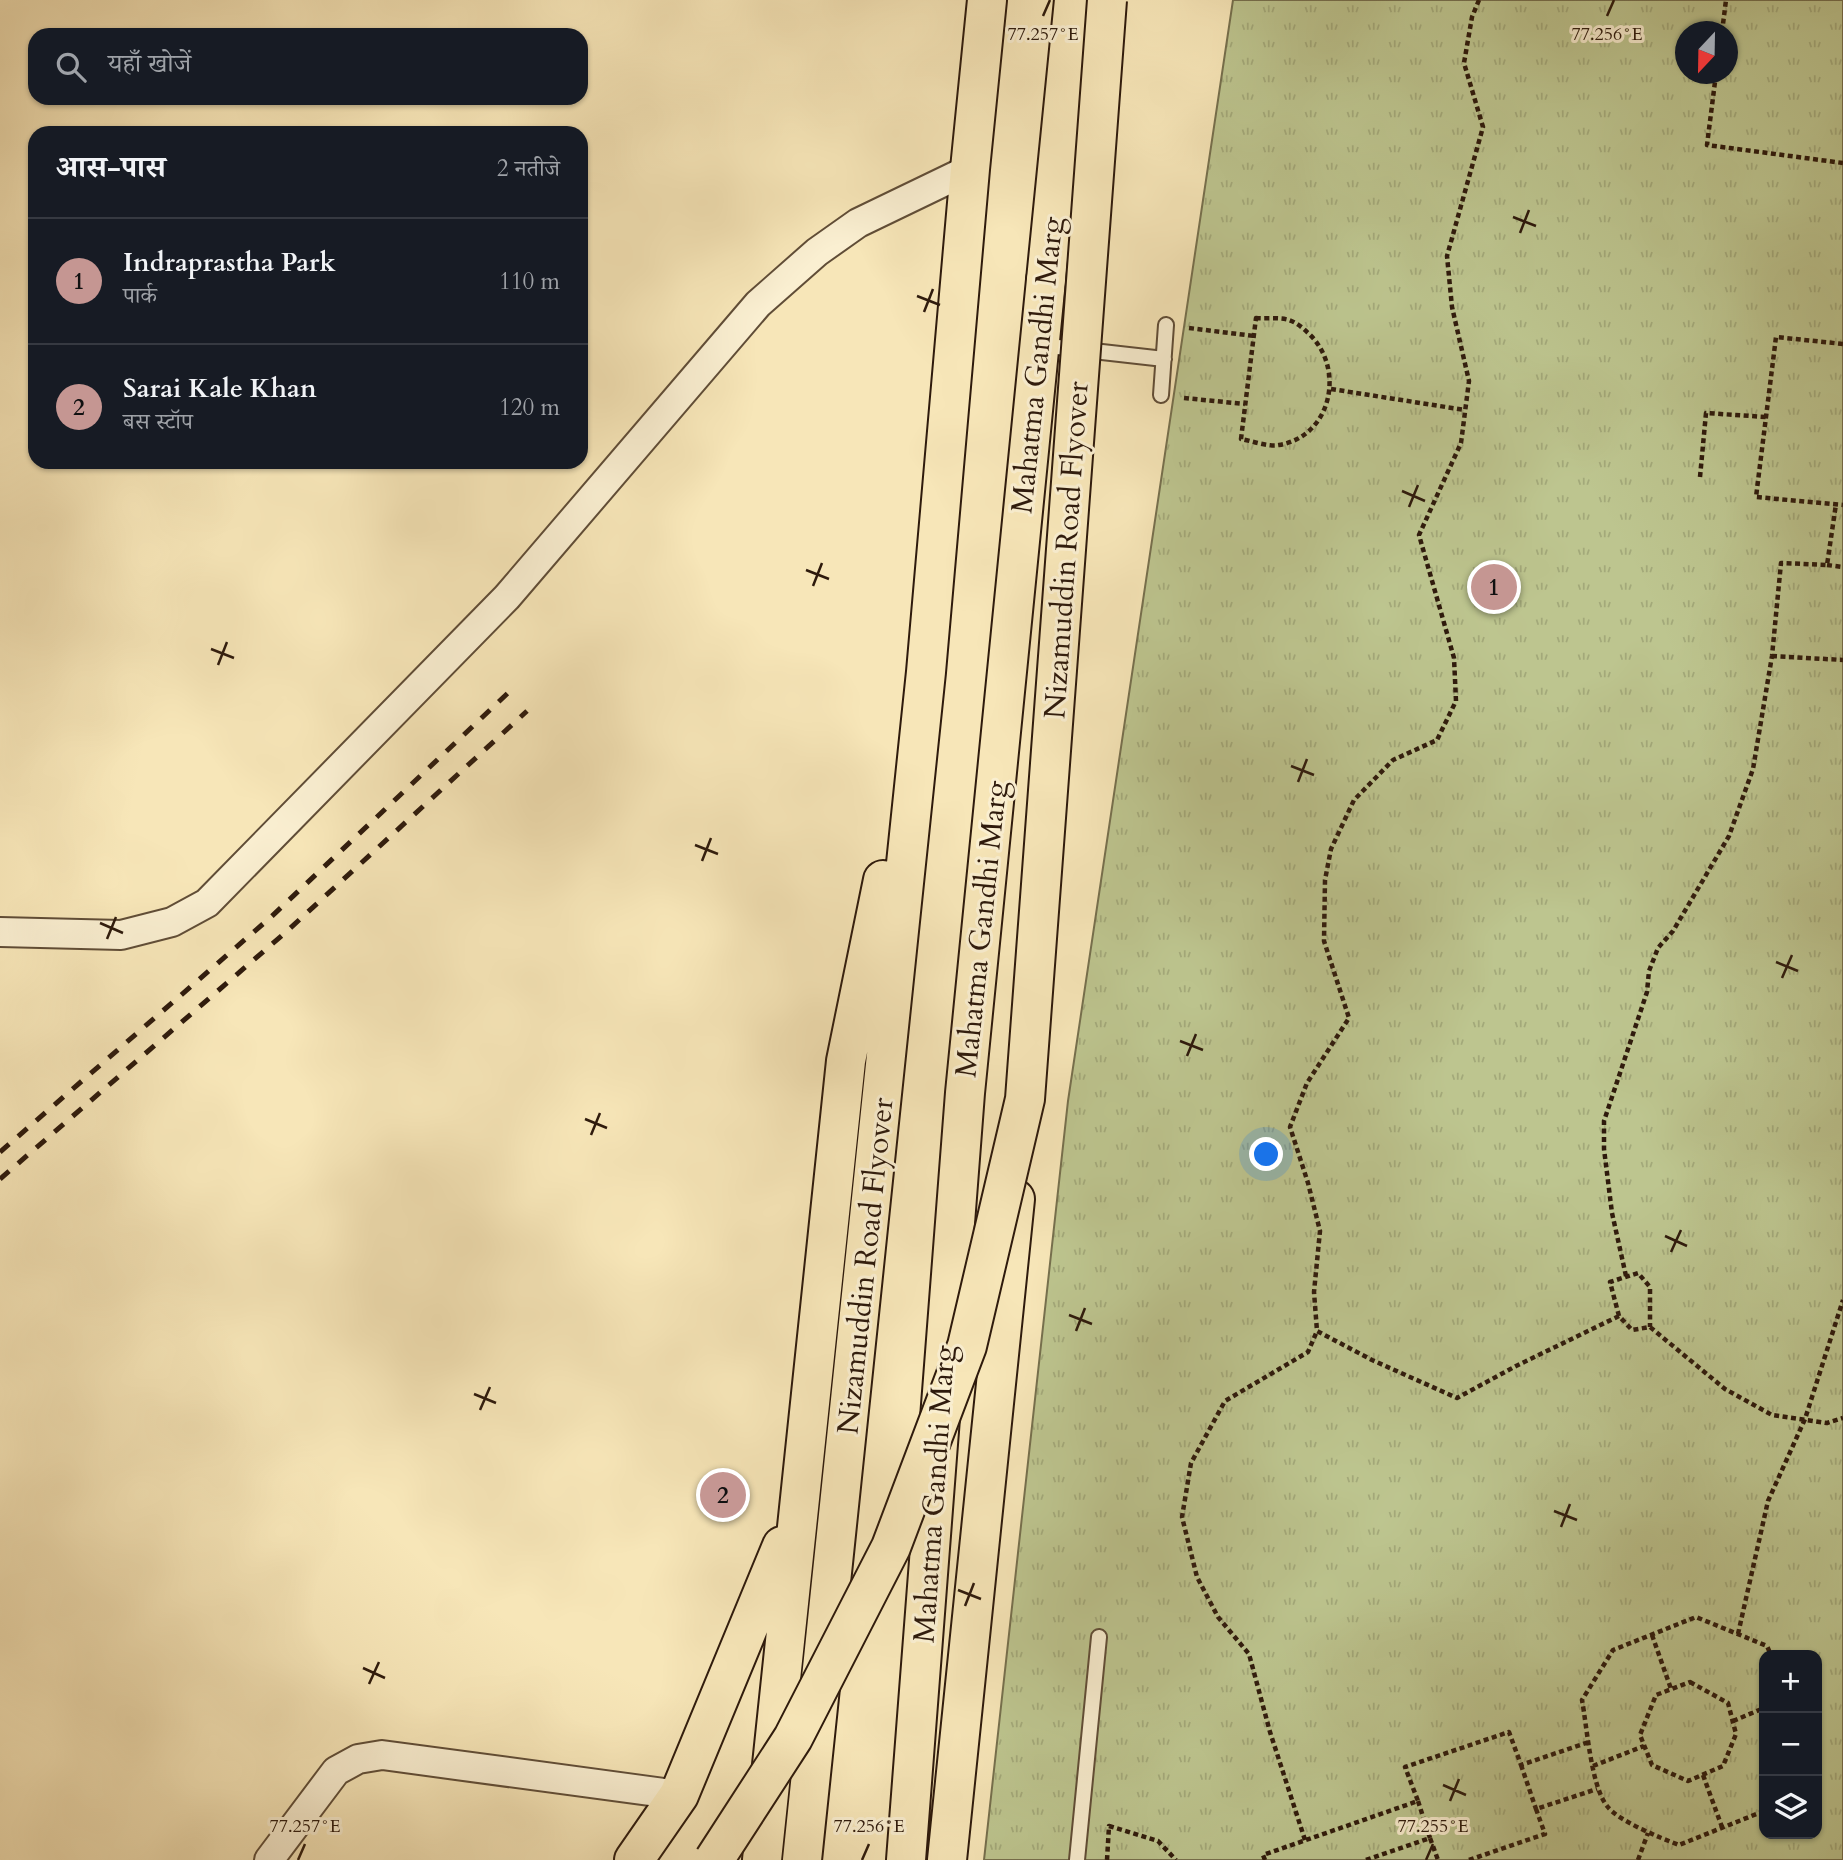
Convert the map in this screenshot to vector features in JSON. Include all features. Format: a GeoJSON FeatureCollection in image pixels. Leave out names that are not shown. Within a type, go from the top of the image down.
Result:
{"type":"FeatureCollection","features":[{"type":"Feature","properties":{"kind":"main road"},"geometry":{"type":"LineString","coordinates":[[762,1860],[846,1061],[926,672],[987,0]]}},
{"type":"Feature","properties":{"kind":"main road","name":"Mahatma Gandhi Marg"},"geometry":{"type":"LineString","coordinates":[[906,1860],[965,1093],[1074,0]]}},
{"type":"Feature","properties":{"kind":"main road","name":"Nizamuddin Road Flyover"},"geometry":{"type":"LineString","coordinates":[[1025,1099],[1107,0]]}},
{"type":"Feature","properties":{"kind":"main road","name":"Nizamuddin Road Flyover"},"geometry":{"type":"LineString","coordinates":[[802,1860],[926,672]]}},
{"type":"Feature","properties":{"kind":"main road"},"geometry":{"type":"LineString","coordinates":[[714,1860],[793,1738],[891,1547],[967,1346],[1025,1099]]}},
{"type":"Feature","properties":{"kind":"main road"},"geometry":{"type":"LineString","coordinates":[[947,1860],[1025,1099]]}},
{"type":"Feature","properties":{"kind":"main road"},"geometry":{"type":"LineString","coordinates":[[634,1860],[679,1796],[799,1505]]}},
{"type":"Feature","properties":{"kind":"street"},"geometry":{"type":"LineString","coordinates":[[0,932],[121,935],[173,922],[207,903],[507,597],[758,304],[817,252],[859,223],[970,169]]}},
{"type":"Feature","properties":{"kind":"street"},"geometry":{"type":"LineString","coordinates":[[270,1860],[336,1771],[358,1759],[382,1755],[679,1796]]}},
{"type":"Feature","properties":{"kind":"lane"},"geometry":{"type":"LineString","coordinates":[[1161,395],[1166,325]]}},
{"type":"Feature","properties":{"kind":"lane"},"geometry":{"type":"LineString","coordinates":[[1039,345],[1164,359]]}},
{"type":"Feature","properties":{"kind":"lane"},"geometry":{"type":"LineString","coordinates":[[1077,1860],[1099,1637]]}},
{"type":"Feature","properties":{"kind":"path"},"geometry":{"type":"LineString","coordinates":[[1305,1840],[1270,1732],[1250,1654],[1218,1617],[1197,1577],[1182,1517],[1191,1463],[1225,1401],[1308,1352],[1317,1331],[1314,1292],[1320,1231],[1290,1127],[1307,1083],[1349,1017],[1324,941],[1325,880],[1331,849],[1354,800],[1393,760],[1437,740],[1456,701],[1454,658],[1419,535],[1461,443],[1469,381],[1452,307],[1447,256],[1483,127],[1464,63],[1472,17],[1479,0]]}},
{"type":"Feature","properties":{"kind":"path"},"geometry":{"type":"LineString","coordinates":[[1723,21],[1726,0]]}},
{"type":"Feature","properties":{"kind":"path"},"geometry":{"type":"LineString","coordinates":[[1715,84],[1707,145],[1843,163]]}},
{"type":"Feature","properties":{"kind":"path"},"geometry":{"type":"LineString","coordinates":[[1256,318],[1289,320],[1304,328],[1317,340],[1326,355],[1330,372],[1331,389],[1327,406],[1319,420],[1307,433],[1276,446],[1241,439],[1254,336],[1256,318]]}},
{"type":"Feature","properties":{"kind":"path"},"geometry":{"type":"LineString","coordinates":[[1166,325],[1254,336]]}},
{"type":"Feature","properties":{"kind":"path"},"geometry":{"type":"LineString","coordinates":[[1843,344],[1776,337],[1756,497],[1843,505]]}},
{"type":"Feature","properties":{"kind":"path"},"geometry":{"type":"LineString","coordinates":[[1331,389],[1465,410]]}},
{"type":"Feature","properties":{"kind":"path"},"geometry":{"type":"LineString","coordinates":[[1161,395],[1245,404]]}},
{"type":"Feature","properties":{"kind":"path"},"geometry":{"type":"LineString","coordinates":[[1700,477],[1706,413],[1766,417]]}},
{"type":"Feature","properties":{"kind":"path"},"geometry":{"type":"LineString","coordinates":[[1827,565],[1836,504]]}},
{"type":"Feature","properties":{"kind":"path"},"geometry":{"type":"LineString","coordinates":[[1626,1276],[1612,1213],[1604,1149],[1604,1121],[1647,992],[1649,971],[1658,948],[1673,930],[1729,836],[1753,769],[1772,656],[1781,563],[1843,567]]}},
{"type":"Feature","properties":{"kind":"path"},"geometry":{"type":"LineString","coordinates":[[1772,656],[1843,660]]}},
{"type":"Feature","properties":{"kind":"path"},"geometry":{"type":"LineString","coordinates":[[1650,1327],[1650,1287],[1638,1273],[1610,1282],[1619,1316],[1632,1330],[1650,1327],[1725,1389],[1772,1415],[1827,1423],[1843,1418]]}},
{"type":"Feature","properties":{"kind":"path"},"geometry":{"type":"LineString","coordinates":[[1738,1634],[1768,1501],[1805,1419],[1843,1300]]}},
{"type":"Feature","properties":{"kind":"path"},"geometry":{"type":"LineString","coordinates":[[1317,1331],[1372,1360],[1457,1398],[1619,1316]]}},
{"type":"Feature","properties":{"kind":"path"},"geometry":{"type":"LineString","coordinates":[[1759,1813],[1679,1845],[1648,1833],[1608,1808],[1597,1788],[1583,1700],[1613,1650],[1696,1617],[1767,1646],[1769,1650]]}},
{"type":"Feature","properties":{"kind":"path"},"geometry":{"type":"LineString","coordinates":[[1652,1635],[1671,1689]]}},
{"type":"Feature","properties":{"kind":"path"},"geometry":{"type":"LineString","coordinates":[[1690,1682],[1728,1703],[1736,1734],[1723,1766],[1688,1781],[1651,1765],[1640,1735],[1656,1695],[1671,1689],[1690,1682]]}},
{"type":"Feature","properties":{"kind":"path"},"geometry":{"type":"LineString","coordinates":[[1733,1720],[1759,1710]]}},
{"type":"Feature","properties":{"kind":"path"},"geometry":{"type":"LineString","coordinates":[[1438,1860],[1405,1767],[1509,1732],[1545,1834],[1469,1860]]}},
{"type":"Feature","properties":{"kind":"path"},"geometry":{"type":"LineString","coordinates":[[1521,1765],[1589,1742]]}},
{"type":"Feature","properties":{"kind":"path"},"geometry":{"type":"LineString","coordinates":[[1593,1766],[1644,1746]]}},
{"type":"Feature","properties":{"kind":"path"},"geometry":{"type":"LineString","coordinates":[[1703,1775],[1722,1827]]}},
{"type":"Feature","properties":{"kind":"path"},"geometry":{"type":"LineString","coordinates":[[1536,1809],[1597,1788]]}},
{"type":"Feature","properties":{"kind":"path"},"geometry":{"type":"LineString","coordinates":[[1265,1860],[1264,1855],[1418,1801]]}},
{"type":"Feature","properties":{"kind":"path"},"geometry":{"type":"LineString","coordinates":[[1107,1860],[1109,1826],[1158,1841],[1176,1860]]}},
{"type":"Feature","properties":{"kind":"path"},"geometry":{"type":"LineString","coordinates":[[1637,1860],[1648,1833]]}},
{"type":"Feature","properties":{"kind":"path"},"geometry":{"type":"LineString","coordinates":[[1366,1860],[1430,1838]]}},
{"type":"Feature","properties":{"kind":"green space"},"geometry":{"type":"Polygon","coordinates":[[[1233,0],[1843,0],[1843,1860],[984,1860],[1068,1101],[1233,0]]]}},
{"type":"Feature","properties":{"kind":"railway"},"geometry":{"type":"LineString","coordinates":[[0,1152],[271,917],[508,693]]}},
{"type":"Feature","properties":{"kind":"railway"},"geometry":{"type":"LineString","coordinates":[[0,1179],[286,932],[527,711]]}},
{"type":"Feature","properties":{"kind":"place","name":"Indraprastha Park"},"geometry":{"type":"Point","coordinates":[1494,587]}},
{"type":"Feature","properties":{"kind":"place","name":"Sarai Kale Khan"},"geometry":{"type":"Point","coordinates":[723,1495]}}]}
